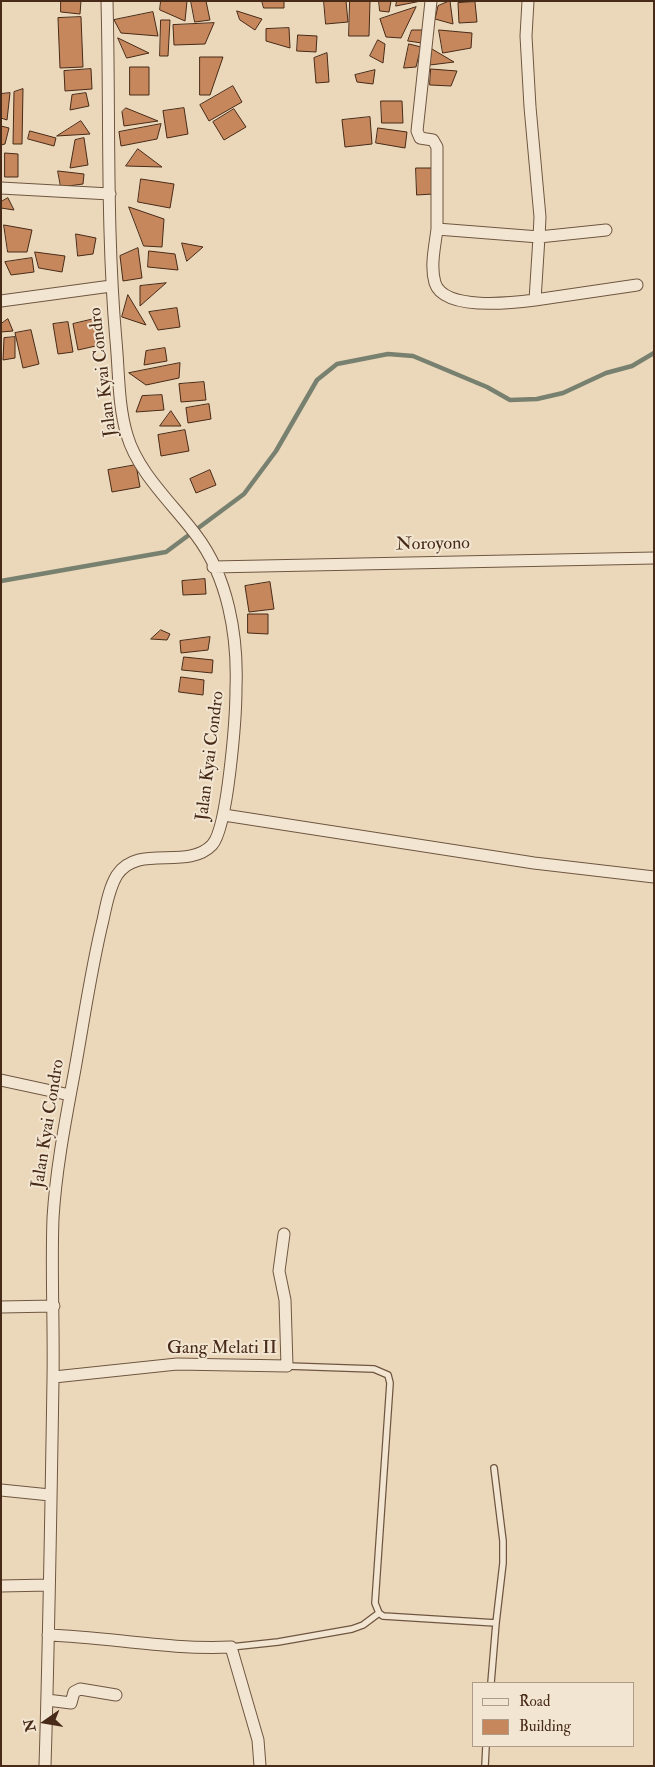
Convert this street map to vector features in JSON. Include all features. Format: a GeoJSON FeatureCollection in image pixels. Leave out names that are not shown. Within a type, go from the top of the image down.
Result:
{"type":"FeatureCollection","features":[{"type":"Feature","properties":{"kind":"street","name":"Jalan Kyai Condro"},"geometry":{"type":"LineString","coordinates":[[45,1766],[54,1377],[53,1218],[70,1096],[95,955],[107,902],[118,874],[133,862],[150,858],[184,857],[204,850],[215,842],[224,815],[236,690],[236,658],[232,619],[214,567],[201,542],[152,480],[128,438],[119,384],[111,286],[107,1]]}},
{"type":"Feature","properties":{"kind":"street"},"geometry":{"type":"LineString","coordinates":[[431,1],[417,131],[420,138],[433,140],[437,147],[437,229],[433,275],[437,288],[449,297],[483,304],[535,300],[637,285]]}},
{"type":"Feature","properties":{"kind":"street"},"geometry":{"type":"LineString","coordinates":[[528,1],[527,51],[540,217],[535,300]]}},
{"type":"Feature","properties":{"kind":"street"},"geometry":{"type":"LineString","coordinates":[[1,188],[110,194]]}},
{"type":"Feature","properties":{"kind":"street"},"geometry":{"type":"LineString","coordinates":[[437,229],[539,237],[606,230]]}},
{"type":"Feature","properties":{"kind":"street"},"geometry":{"type":"LineString","coordinates":[[1,301],[111,286]]}},
{"type":"Feature","properties":{"kind":"street","name":"Noroyono"},"geometry":{"type":"LineString","coordinates":[[214,567],[654,558]]}},
{"type":"Feature","properties":{"kind":"street"},"geometry":{"type":"LineString","coordinates":[[224,815],[534,863],[654,877]]}},
{"type":"Feature","properties":{"kind":"street"},"geometry":{"type":"LineString","coordinates":[[1,1080],[70,1096]]}},
{"type":"Feature","properties":{"kind":"street","name":"Gang Melati II"},"geometry":{"type":"LineString","coordinates":[[54,1377],[177,1364],[287,1366],[284,1300],[279,1271],[284,1234]]}},
{"type":"Feature","properties":{"kind":"street"},"geometry":{"type":"LineString","coordinates":[[1,1306],[54,1306]]}},
{"type":"Feature","properties":{"kind":"street"},"geometry":{"type":"LineString","coordinates":[[1,1490],[50,1495]]}},
{"type":"Feature","properties":{"kind":"street"},"geometry":{"type":"LineString","coordinates":[[1,1586],[49,1584]]}},
{"type":"Feature","properties":{"kind":"street"},"geometry":{"type":"LineString","coordinates":[[48,1635],[96,1636],[180,1648],[231,1647],[258,1740],[260,1766]]}},
{"type":"Feature","properties":{"kind":"street"},"geometry":{"type":"LineString","coordinates":[[47,1700],[71,1703],[74,1692],[80,1689],[116,1695]]}},
{"type":"Feature","properties":{"kind":"lane"},"geometry":{"type":"LineString","coordinates":[[287,1366],[374,1369],[388,1375],[390,1383],[375,1602],[379,1614]]}},
{"type":"Feature","properties":{"kind":"lane"},"geometry":{"type":"LineString","coordinates":[[491,1682],[503,1548],[494,1468]]}},
{"type":"Feature","properties":{"kind":"lane"},"geometry":{"type":"LineString","coordinates":[[379,1614],[383,1616],[496,1623]]}},
{"type":"Feature","properties":{"kind":"lane"},"geometry":{"type":"LineString","coordinates":[[231,1647],[278,1642],[352,1629],[363,1625],[379,1614]]}},
{"type":"Feature","properties":{"kind":"lane"},"geometry":{"type":"LineString","coordinates":[[485,1766],[486,1747]]}},
{"type":"Feature","properties":{"kind":"building"},"geometry":{"type":"Polygon","coordinates":[[[61,1],[81,1],[80,14],[61,12],[61,1]]]}},
{"type":"Feature","properties":{"kind":"building"},"geometry":{"type":"Polygon","coordinates":[[[161,1],[187,1],[185,21],[160,10],[161,1]]]}},
{"type":"Feature","properties":{"kind":"building"},"geometry":{"type":"Polygon","coordinates":[[[191,1],[206,1],[210,20],[195,22],[191,1]]]}},
{"type":"Feature","properties":{"kind":"building"},"geometry":{"type":"Polygon","coordinates":[[[262,1],[284,1],[284,8],[264,8],[262,1]]]}},
{"type":"Feature","properties":{"kind":"building"},"geometry":{"type":"Polygon","coordinates":[[[324,1],[346,1],[348,22],[326,24],[324,1]]]}},
{"type":"Feature","properties":{"kind":"building"},"geometry":{"type":"Polygon","coordinates":[[[350,1],[370,1],[369,36],[349,36],[350,1]]]}},
{"type":"Feature","properties":{"kind":"building"},"geometry":{"type":"Polygon","coordinates":[[[379,1],[391,1],[389,12],[380,11],[379,1]]]}},
{"type":"Feature","properties":{"kind":"building"},"geometry":{"type":"Polygon","coordinates":[[[397,1],[421,1],[396,6],[397,1]]]}},
{"type":"Feature","properties":{"kind":"building"},"geometry":{"type":"Polygon","coordinates":[[[450,1],[453,24],[435,19],[438,6],[450,1]]]}},
{"type":"Feature","properties":{"kind":"building"},"geometry":{"type":"Polygon","coordinates":[[[475,2],[477,22],[459,23],[458,3],[475,2]]]}},
{"type":"Feature","properties":{"kind":"building"},"geometry":{"type":"Polygon","coordinates":[[[416,7],[401,38],[386,37],[380,19],[416,7]]]}},
{"type":"Feature","properties":{"kind":"building"},"geometry":{"type":"Polygon","coordinates":[[[237,11],[262,19],[255,30],[240,20],[237,11]]]}},
{"type":"Feature","properties":{"kind":"building"},"geometry":{"type":"Polygon","coordinates":[[[153,12],[158,36],[121,33],[114,20],[153,12]]]}},
{"type":"Feature","properties":{"kind":"building"},"geometry":{"type":"Polygon","coordinates":[[[81,17],[83,67],[60,68],[58,18],[81,17]]]}},
{"type":"Feature","properties":{"kind":"building"},"geometry":{"type":"Polygon","coordinates":[[[161,20],[170,20],[168,56],[160,56],[161,20]]]}},
{"type":"Feature","properties":{"kind":"building"},"geometry":{"type":"Polygon","coordinates":[[[214,23],[205,44],[174,45],[173,25],[214,23]]]}},
{"type":"Feature","properties":{"kind":"building"},"geometry":{"type":"Polygon","coordinates":[[[289,28],[290,48],[266,41],[266,29],[289,28]]]}},
{"type":"Feature","properties":{"kind":"building"},"geometry":{"type":"Polygon","coordinates":[[[412,30],[423,30],[422,43],[408,41],[412,30]]]}},
{"type":"Feature","properties":{"kind":"building"},"geometry":{"type":"Polygon","coordinates":[[[439,30],[472,33],[471,48],[443,53],[439,30]]]}},
{"type":"Feature","properties":{"kind":"building"},"geometry":{"type":"Polygon","coordinates":[[[298,35],[317,36],[316,52],[297,51],[298,35]]]}},
{"type":"Feature","properties":{"kind":"building"},"geometry":{"type":"Polygon","coordinates":[[[118,38],[149,53],[127,58],[118,38]]]}},
{"type":"Feature","properties":{"kind":"building"},"geometry":{"type":"Polygon","coordinates":[[[378,40],[385,44],[383,63],[370,56],[378,40]]]}},
{"type":"Feature","properties":{"kind":"building"},"geometry":{"type":"Polygon","coordinates":[[[409,44],[421,47],[416,67],[404,68],[409,44]]]}},
{"type":"Feature","properties":{"kind":"building"},"geometry":{"type":"Polygon","coordinates":[[[432,49],[454,62],[430,65],[432,49]]]}},
{"type":"Feature","properties":{"kind":"building"},"geometry":{"type":"Polygon","coordinates":[[[327,53],[329,82],[316,83],[314,58],[327,53]]]}},
{"type":"Feature","properties":{"kind":"building"},"geometry":{"type":"Polygon","coordinates":[[[200,57],[223,57],[210,95],[200,95],[200,57]]]}},
{"type":"Feature","properties":{"kind":"building"},"geometry":{"type":"Polygon","coordinates":[[[130,67],[149,67],[149,95],[130,95],[130,67]]]}},
{"type":"Feature","properties":{"kind":"building"},"geometry":{"type":"Polygon","coordinates":[[[91,69],[92,89],[65,91],[64,71],[91,69]]]}},
{"type":"Feature","properties":{"kind":"building"},"geometry":{"type":"Polygon","coordinates":[[[431,69],[457,71],[451,86],[430,85],[431,69]]]}},
{"type":"Feature","properties":{"kind":"building"},"geometry":{"type":"Polygon","coordinates":[[[375,70],[373,84],[357,82],[355,75],[375,70]]]}},
{"type":"Feature","properties":{"kind":"building"},"geometry":{"type":"Polygon","coordinates":[[[233,86],[242,102],[209,121],[200,105],[233,86]]]}},
{"type":"Feature","properties":{"kind":"building"},"geometry":{"type":"Polygon","coordinates":[[[23,89],[22,144],[13,144],[14,92],[23,89]]]}},
{"type":"Feature","properties":{"kind":"building"},"geometry":{"type":"Polygon","coordinates":[[[10,93],[7,120],[1,118],[1,94],[10,93]]]}},
{"type":"Feature","properties":{"kind":"building"},"geometry":{"type":"Polygon","coordinates":[[[86,93],[89,106],[70,110],[72,95],[86,93]]]}},
{"type":"Feature","properties":{"kind":"building"},"geometry":{"type":"Polygon","coordinates":[[[381,101],[402,101],[403,123],[382,123],[381,101]]]}},
{"type":"Feature","properties":{"kind":"building"},"geometry":{"type":"Polygon","coordinates":[[[126,108],[158,121],[124,126],[122,112],[126,108]]]}},
{"type":"Feature","properties":{"kind":"building"},"geometry":{"type":"Polygon","coordinates":[[[184,108],[188,134],[167,138],[163,111],[184,108]]]}},
{"type":"Feature","properties":{"kind":"building"},"geometry":{"type":"Polygon","coordinates":[[[234,109],[246,127],[224,140],[213,122],[234,109]]]}},
{"type":"Feature","properties":{"kind":"building"},"geometry":{"type":"Polygon","coordinates":[[[370,117],[372,144],[345,147],[342,120],[370,117]]]}},
{"type":"Feature","properties":{"kind":"building"},"geometry":{"type":"Polygon","coordinates":[[[81,121],[90,134],[57,136],[81,121]]]}},
{"type":"Feature","properties":{"kind":"building"},"geometry":{"type":"Polygon","coordinates":[[[161,124],[157,139],[121,146],[119,132],[161,124]]]}},
{"type":"Feature","properties":{"kind":"building"},"geometry":{"type":"Polygon","coordinates":[[[1,126],[9,128],[5,144],[1,145],[1,126]]]}},
{"type":"Feature","properties":{"kind":"building"},"geometry":{"type":"Polygon","coordinates":[[[378,128],[407,132],[405,148],[376,143],[378,128]]]}},
{"type":"Feature","properties":{"kind":"building"},"geometry":{"type":"Polygon","coordinates":[[[30,131],[56,138],[54,146],[28,139],[30,131]]]}},
{"type":"Feature","properties":{"kind":"building"},"geometry":{"type":"Polygon","coordinates":[[[84,138],[88,165],[70,168],[75,140],[84,138]]]}},
{"type":"Feature","properties":{"kind":"building"},"geometry":{"type":"Polygon","coordinates":[[[138,149],[162,167],[126,166],[138,149]]]}},
{"type":"Feature","properties":{"kind":"building"},"geometry":{"type":"Polygon","coordinates":[[[5,153],[18,154],[18,177],[5,177],[5,153]]]}},
{"type":"Feature","properties":{"kind":"building"},"geometry":{"type":"Polygon","coordinates":[[[416,168],[432,168],[433,194],[417,195],[416,168]]]}},
{"type":"Feature","properties":{"kind":"building"},"geometry":{"type":"Polygon","coordinates":[[[58,171],[84,174],[83,184],[61,187],[58,171]]]}},
{"type":"Feature","properties":{"kind":"building"},"geometry":{"type":"Polygon","coordinates":[[[141,179],[174,184],[170,208],[138,202],[141,179]]]}},
{"type":"Feature","properties":{"kind":"building"},"geometry":{"type":"Polygon","coordinates":[[[8,198],[14,210],[1,208],[1,202],[8,198]]]}},
{"type":"Feature","properties":{"kind":"building"},"geometry":{"type":"Polygon","coordinates":[[[129,207],[164,219],[162,247],[144,246],[129,207]]]}},
{"type":"Feature","properties":{"kind":"building"},"geometry":{"type":"Polygon","coordinates":[[[4,225],[32,230],[27,252],[8,252],[4,225]]]}},
{"type":"Feature","properties":{"kind":"building"},"geometry":{"type":"Polygon","coordinates":[[[76,234],[96,238],[93,254],[78,256],[76,234]]]}},
{"type":"Feature","properties":{"kind":"building"},"geometry":{"type":"Polygon","coordinates":[[[182,243],[203,247],[187,261],[182,243]]]}},
{"type":"Feature","properties":{"kind":"building"},"geometry":{"type":"Polygon","coordinates":[[[138,248],[142,278],[123,281],[120,256],[138,248]]]}},
{"type":"Feature","properties":{"kind":"building"},"geometry":{"type":"Polygon","coordinates":[[[149,251],[175,254],[178,270],[148,267],[149,251]]]}},
{"type":"Feature","properties":{"kind":"building"},"geometry":{"type":"Polygon","coordinates":[[[35,252],[65,256],[62,272],[39,268],[35,252]]]}},
{"type":"Feature","properties":{"kind":"building"},"geometry":{"type":"Polygon","coordinates":[[[32,258],[34,272],[11,275],[5,262],[32,258]]]}},
{"type":"Feature","properties":{"kind":"building"},"geometry":{"type":"Polygon","coordinates":[[[166,283],[140,306],[140,286],[166,283]]]}},
{"type":"Feature","properties":{"kind":"building"},"geometry":{"type":"Polygon","coordinates":[[[128,295],[146,325],[122,317],[128,295]]]}},
{"type":"Feature","properties":{"kind":"building"},"geometry":{"type":"Polygon","coordinates":[[[177,308],[180,327],[158,330],[149,312],[177,308]]]}},
{"type":"Feature","properties":{"kind":"building"},"geometry":{"type":"Polygon","coordinates":[[[8,319],[13,331],[1,332],[1,324],[8,319]]]}},
{"type":"Feature","properties":{"kind":"building"},"geometry":{"type":"Polygon","coordinates":[[[94,319],[100,345],[78,350],[73,324],[94,319]]]}},
{"type":"Feature","properties":{"kind":"building"},"geometry":{"type":"Polygon","coordinates":[[[68,322],[73,352],[58,354],[53,324],[68,322]]]}},
{"type":"Feature","properties":{"kind":"building"},"geometry":{"type":"Polygon","coordinates":[[[31,330],[39,364],[23,368],[15,333],[31,330]]]}},
{"type":"Feature","properties":{"kind":"building"},"geometry":{"type":"Polygon","coordinates":[[[15,337],[15,358],[3,360],[4,338],[15,337]]]}},
{"type":"Feature","properties":{"kind":"building"},"geometry":{"type":"Polygon","coordinates":[[[165,348],[167,361],[144,365],[146,351],[165,348]]]}},
{"type":"Feature","properties":{"kind":"building"},"geometry":{"type":"Polygon","coordinates":[[[180,363],[179,378],[146,385],[129,373],[180,363]]]}},
{"type":"Feature","properties":{"kind":"building"},"geometry":{"type":"Polygon","coordinates":[[[204,382],[206,400],[181,402],[179,384],[204,382]]]}},
{"type":"Feature","properties":{"kind":"building"},"geometry":{"type":"Polygon","coordinates":[[[162,395],[164,410],[136,412],[142,396],[162,395]]]}},
{"type":"Feature","properties":{"kind":"building"},"geometry":{"type":"Polygon","coordinates":[[[209,404],[211,419],[188,423],[186,408],[209,404]]]}},
{"type":"Feature","properties":{"kind":"building"},"geometry":{"type":"Polygon","coordinates":[[[171,411],[181,426],[160,426],[171,411]]]}},
{"type":"Feature","properties":{"kind":"building"},"geometry":{"type":"Polygon","coordinates":[[[185,430],[189,451],[161,456],[158,435],[185,430]]]}},
{"type":"Feature","properties":{"kind":"building"},"geometry":{"type":"Polygon","coordinates":[[[136,465],[140,487],[112,492],[108,470],[136,465]]]}},
{"type":"Feature","properties":{"kind":"building"},"geometry":{"type":"Polygon","coordinates":[[[210,470],[216,485],[196,493],[190,479],[210,470]]]}},
{"type":"Feature","properties":{"kind":"building"},"geometry":{"type":"Polygon","coordinates":[[[205,579],[206,594],[183,595],[182,581],[205,579]]]}},
{"type":"Feature","properties":{"kind":"building"},"geometry":{"type":"Polygon","coordinates":[[[270,582],[274,609],[249,612],[245,586],[270,582]]]}},
{"type":"Feature","properties":{"kind":"building"},"geometry":{"type":"Polygon","coordinates":[[[248,614],[268,614],[268,634],[248,633],[248,614]]]}},
{"type":"Feature","properties":{"kind":"building"},"geometry":{"type":"Polygon","coordinates":[[[161,630],[170,634],[167,640],[151,639],[161,630]]]}},
{"type":"Feature","properties":{"kind":"building"},"geometry":{"type":"Polygon","coordinates":[[[210,637],[208,650],[181,653],[180,641],[210,637]]]}},
{"type":"Feature","properties":{"kind":"building"},"geometry":{"type":"Polygon","coordinates":[[[184,657],[213,660],[212,673],[182,670],[184,657]]]}},
{"type":"Feature","properties":{"kind":"building"},"geometry":{"type":"Polygon","coordinates":[[[181,677],[204,680],[203,695],[179,692],[181,677]]]}},
{"type":"Feature","properties":{"kind":"waterway"},"geometry":{"type":"LineString","coordinates":[[1,581],[166,552],[244,494],[276,451],[317,380],[337,364],[388,354],[413,356],[487,387],[510,400],[537,399],[563,393],[606,373],[632,366],[654,353]]}}]}
